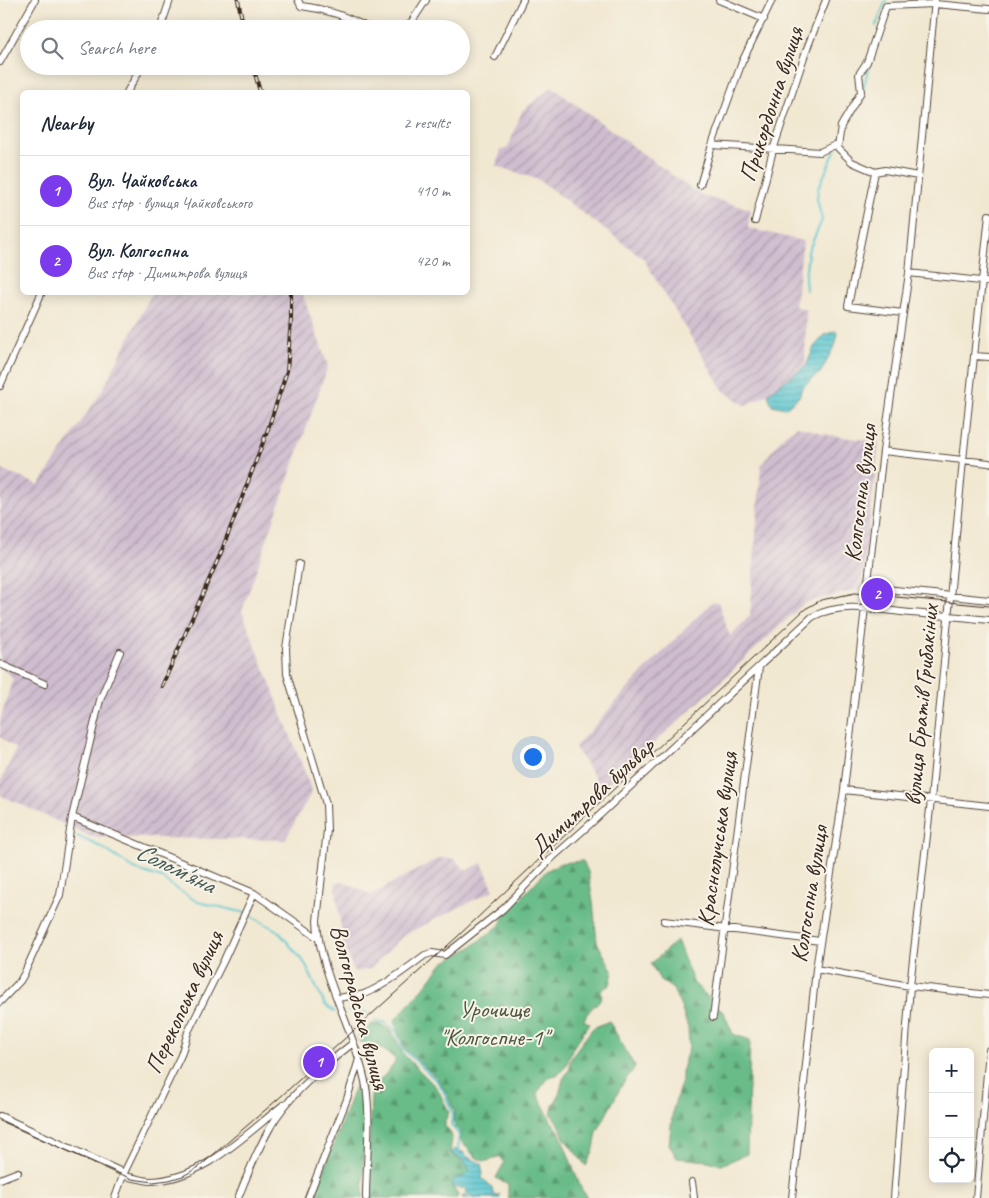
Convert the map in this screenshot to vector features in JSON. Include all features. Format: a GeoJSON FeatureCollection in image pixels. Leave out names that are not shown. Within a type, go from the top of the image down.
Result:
{"type":"FeatureCollection","features":[{"type":"Feature","properties":{"kind":"street"},"geometry":{"type":"LineString","coordinates":[[24,20],[35,0]]}},
{"type":"Feature","properties":{"kind":"street"},"geometry":{"type":"LineString","coordinates":[[163,20],[170,0]]}},
{"type":"Feature","properties":{"kind":"street"},"geometry":{"type":"LineString","coordinates":[[298,0],[301,6],[338,13],[352,20]]}},
{"type":"Feature","properties":{"kind":"street"},"geometry":{"type":"LineString","coordinates":[[413,20],[426,0]]}},
{"type":"Feature","properties":{"kind":"street"},"geometry":{"type":"LineString","coordinates":[[495,57],[523,0]]}},
{"type":"Feature","properties":{"kind":"street"},"geometry":{"type":"LineString","coordinates":[[718,0],[764,19]]}},
{"type":"Feature","properties":{"kind":"street"},"geometry":{"type":"LineString","coordinates":[[700,185],[712,145],[742,62],[772,0]]}},
{"type":"Feature","properties":{"kind":"street","name":"Прикордонна вулиця"},"geometry":{"type":"LineString","coordinates":[[755,221],[772,150],[806,51],[826,0]]}},
{"type":"Feature","properties":{"kind":"street"},"geometry":{"type":"LineString","coordinates":[[838,147],[840,126],[862,92],[859,74],[867,62],[886,6],[935,2],[989,9]]}},
{"type":"Feature","properties":{"kind":"street","name":"Колгоспна вулиця"},"geometry":{"type":"LineString","coordinates":[[792,1198],[816,969],[844,790],[883,451],[909,273],[935,2]]}},
{"type":"Feature","properties":{"kind":"street"},"geometry":{"type":"LineString","coordinates":[[0,62],[20,27]]}},
{"type":"Feature","properties":{"kind":"street"},"geometry":{"type":"LineString","coordinates":[[129,90],[137,75]]}},
{"type":"Feature","properties":{"kind":"street"},"geometry":{"type":"LineString","coordinates":[[712,145],[820,152],[835,145],[852,162],[875,172],[885,170],[918,176]]}},
{"type":"Feature","properties":{"kind":"street"},"geometry":{"type":"LineString","coordinates":[[875,172],[848,306],[903,313]]}},
{"type":"Feature","properties":{"kind":"street","name":"вулиця Братів Грибакіних"},"geometry":{"type":"LineString","coordinates":[[894,1198],[910,986],[931,800],[974,356],[985,281],[989,215]]}},
{"type":"Feature","properties":{"kind":"street"},"geometry":{"type":"LineString","coordinates":[[909,273],[985,281]]}},
{"type":"Feature","properties":{"kind":"street"},"geometry":{"type":"LineString","coordinates":[[0,386],[41,295]]}},
{"type":"Feature","properties":{"kind":"street"},"geometry":{"type":"LineString","coordinates":[[974,356],[989,357]]}},
{"type":"Feature","properties":{"kind":"street"},"geometry":{"type":"LineString","coordinates":[[883,451],[989,463]]}},
{"type":"Feature","properties":{"kind":"street","name":"Волгоградська вулиця"},"geometry":{"type":"LineString","coordinates":[[299,564],[286,648],[287,674],[326,804],[327,830],[317,920],[318,938],[337,999],[359,1058],[367,1088],[366,1198]]}},
{"type":"Feature","properties":{"kind":"street"},"geometry":{"type":"LineString","coordinates":[[867,587],[989,600]]}},
{"type":"Feature","properties":{"kind":"street","name":"Димитрова бульвар"},"geometry":{"type":"LineString","coordinates":[[337,999],[345,996],[359,996],[382,985],[425,955],[441,956],[450,952],[503,909],[553,857],[812,617],[821,612],[832,610],[864,608],[989,620]]}},
{"type":"Feature","properties":{"kind":"street"},"geometry":{"type":"LineString","coordinates":[[0,1002],[20,981],[60,895],[72,817],[100,700],[120,652]]}},
{"type":"Feature","properties":{"kind":"street"},"geometry":{"type":"LineString","coordinates":[[0,664],[46,684]]}},
{"type":"Feature","properties":{"kind":"street","name":"Краснолучська вулиця"},"geometry":{"type":"LineString","coordinates":[[713,1016],[759,667]]}},
{"type":"Feature","properties":{"kind":"street"},"geometry":{"type":"LineString","coordinates":[[844,790],[989,806]]}},
{"type":"Feature","properties":{"kind":"street"},"geometry":{"type":"LineString","coordinates":[[72,817],[254,893],[318,938]]}},
{"type":"Feature","properties":{"kind":"street","name":"Перекопська вулиця"},"geometry":{"type":"LineString","coordinates":[[115,1198],[124,1174],[180,1055],[188,1032],[224,960],[254,893]]}},
{"type":"Feature","properties":{"kind":"street"},"geometry":{"type":"LineString","coordinates":[[664,921],[820,941]]}},
{"type":"Feature","properties":{"kind":"street"},"geometry":{"type":"LineString","coordinates":[[816,969],[910,986],[989,996]]}},
{"type":"Feature","properties":{"kind":"street"},"geometry":{"type":"LineString","coordinates":[[238,1198],[256,1156],[276,1118],[292,1098],[327,1063],[353,1043]]}},
{"type":"Feature","properties":{"kind":"street"},"geometry":{"type":"LineString","coordinates":[[976,1198],[989,1050]]}},
{"type":"Feature","properties":{"kind":"street"},"geometry":{"type":"LineString","coordinates":[[308,1198],[347,1099],[359,1058]]}},
{"type":"Feature","properties":{"kind":"street"},"geometry":{"type":"LineString","coordinates":[[0,1116],[124,1174],[148,1181],[172,1178],[210,1162],[292,1098]]}},
{"type":"Feature","properties":{"kind":"street"},"geometry":{"type":"LineString","coordinates":[[0,1179],[18,1172]]}},
{"type":"Feature","properties":{"kind":"street"},"geometry":{"type":"LineString","coordinates":[[692,1182],[694,1198]]}},
{"type":"Feature","properties":{"kind":"shaded area"},"geometry":{"type":"Polygon","coordinates":[[[552,87],[690,188],[703,196],[750,209],[748,228],[803,241],[795,306],[806,310],[805,365],[778,389],[746,405],[723,390],[643,258],[539,180],[496,166],[501,150],[508,148],[522,111],[552,87]]]}},
{"type":"Feature","properties":{"kind":"shaded area"},"geometry":{"type":"Polygon","coordinates":[[[151,295],[303,295],[328,366],[242,611],[312,791],[285,840],[92,837],[0,795],[0,783],[16,749],[0,737],[0,721],[13,678],[0,666],[0,469],[39,485],[102,391],[151,295]]]}},
{"type":"Feature","properties":{"kind":"shaded area"},"geometry":{"type":"Polygon","coordinates":[[[797,426],[829,435],[879,442],[861,589],[804,603],[683,717],[602,789],[575,747],[644,671],[712,602],[718,602],[730,636],[750,616],[761,465],[785,434],[797,426]]]}},
{"type":"Feature","properties":{"kind":"shaded area"},"geometry":{"type":"Polygon","coordinates":[[[439,858],[455,859],[466,871],[482,863],[494,890],[404,935],[370,969],[354,972],[343,942],[335,883],[342,881],[371,895],[439,858]]]}},
{"type":"Feature","properties":{"kind":"green space","name":"Урочище \"Колгоспне-1\""},"geometry":{"type":"Polygon","coordinates":[[[583,861],[588,872],[597,942],[613,972],[610,985],[601,990],[602,997],[585,1017],[584,1021],[590,1023],[572,1049],[566,1066],[558,1075],[550,1076],[537,1093],[551,1121],[559,1131],[581,1188],[587,1198],[508,1198],[508,1185],[496,1178],[504,1163],[499,1156],[487,1161],[477,1158],[460,1140],[460,1133],[453,1122],[455,1112],[446,1092],[436,1077],[405,1049],[394,1021],[443,963],[470,948],[499,926],[506,914],[546,871],[561,863],[583,861]]]}},
{"type":"Feature","properties":{"kind":"green space"},"geometry":{"type":"Polygon","coordinates":[[[677,940],[693,982],[724,1013],[733,1034],[750,1040],[747,1154],[721,1165],[708,1161],[677,1158],[669,1144],[673,1109],[689,1047],[688,1028],[673,989],[660,980],[651,964],[677,940]]]}},
{"type":"Feature","properties":{"kind":"green space","name":"Урочище \"Колгоспне-1\""},"geometry":{"type":"Polygon","coordinates":[[[609,1021],[635,1067],[622,1085],[597,1132],[594,1149],[586,1166],[564,1138],[560,1126],[551,1114],[563,1079],[570,1068],[570,1061],[574,1053],[593,1028],[609,1021]]]}},
{"type":"Feature","properties":{"kind":"green space","name":"Урочище \"Колгоспне-1\""},"geometry":{"type":"Polygon","coordinates":[[[372,1024],[380,1024],[389,1029],[404,1055],[437,1088],[449,1112],[445,1121],[445,1127],[452,1136],[451,1153],[470,1170],[463,1177],[457,1178],[451,1185],[458,1195],[457,1198],[367,1198],[371,1096],[378,1083],[395,1063],[395,1059],[383,1050],[374,1045],[360,1042],[358,1037],[372,1024]]]}},
{"type":"Feature","properties":{"kind":"green space"},"geometry":{"type":"Polygon","coordinates":[[[359,1075],[364,1084],[365,1098],[363,1198],[314,1198],[359,1075]]]}},
{"type":"Feature","properties":{"kind":"water"},"geometry":{"type":"Polygon","coordinates":[[[835,331],[838,333],[836,343],[821,372],[802,387],[799,397],[785,408],[772,405],[768,395],[773,389],[806,366],[814,347],[825,335],[835,331]]]}},
{"type":"Feature","properties":{"kind":"water"},"geometry":{"type":"Polygon","coordinates":[[[454,1149],[463,1152],[466,1156],[482,1164],[482,1179],[490,1185],[493,1194],[497,1196],[500,1194],[500,1198],[472,1198],[473,1196],[467,1194],[466,1188],[454,1188],[452,1185],[455,1178],[463,1177],[470,1170],[462,1160],[451,1153],[454,1149]]]}},
{"type":"Feature","properties":{"kind":"waterway"},"geometry":{"type":"LineString","coordinates":[[876,26],[886,0]]}},
{"type":"Feature","properties":{"kind":"waterway"},"geometry":{"type":"LineString","coordinates":[[863,89],[870,62]]}},
{"type":"Feature","properties":{"kind":"waterway"},"geometry":{"type":"LineString","coordinates":[[806,290],[805,278],[808,252],[822,220],[817,199],[818,189],[836,149]]}},
{"type":"Feature","properties":{"kind":"waterway","name":"Солом'яна"},"geometry":{"type":"LineString","coordinates":[[77,836],[103,848],[134,869],[162,878],[198,902],[246,913],[278,931],[304,962],[325,1005],[335,1012]]}},
{"type":"Feature","properties":{"kind":"waterway","name":"Солом'яна"},"geometry":{"type":"LineString","coordinates":[[348,1011],[367,1013]]}},
{"type":"Feature","properties":{"kind":"waterway"},"geometry":{"type":"LineString","coordinates":[[375,1020],[386,1023],[396,1031],[403,1049],[437,1081],[443,1090],[453,1113],[451,1124],[459,1135],[458,1153]]}},
{"type":"Feature","properties":{"kind":"tram line"},"geometry":{"type":"LineString","coordinates":[[0,1121],[132,1179],[153,1182],[183,1176],[199,1167],[278,1099],[457,937],[805,609],[821,600],[855,593],[989,606]]}},
{"type":"Feature","properties":{"kind":"railway"},"geometry":{"type":"LineString","coordinates":[[238,0],[242,20]]}},
{"type":"Feature","properties":{"kind":"railway"},"geometry":{"type":"LineString","coordinates":[[255,75],[259,90]]}},
{"type":"Feature","properties":{"kind":"railway"},"geometry":{"type":"LineString","coordinates":[[162,686],[220,555],[267,432],[287,371],[291,295]]}},
{"type":"Feature","properties":{"kind":"place","name":"Вул. Колгоспна"},"geometry":{"type":"Point","coordinates":[877,594]}},
{"type":"Feature","properties":{"kind":"place","name":"Вул. Чайковська"},"geometry":{"type":"Point","coordinates":[319,1062]}}]}
